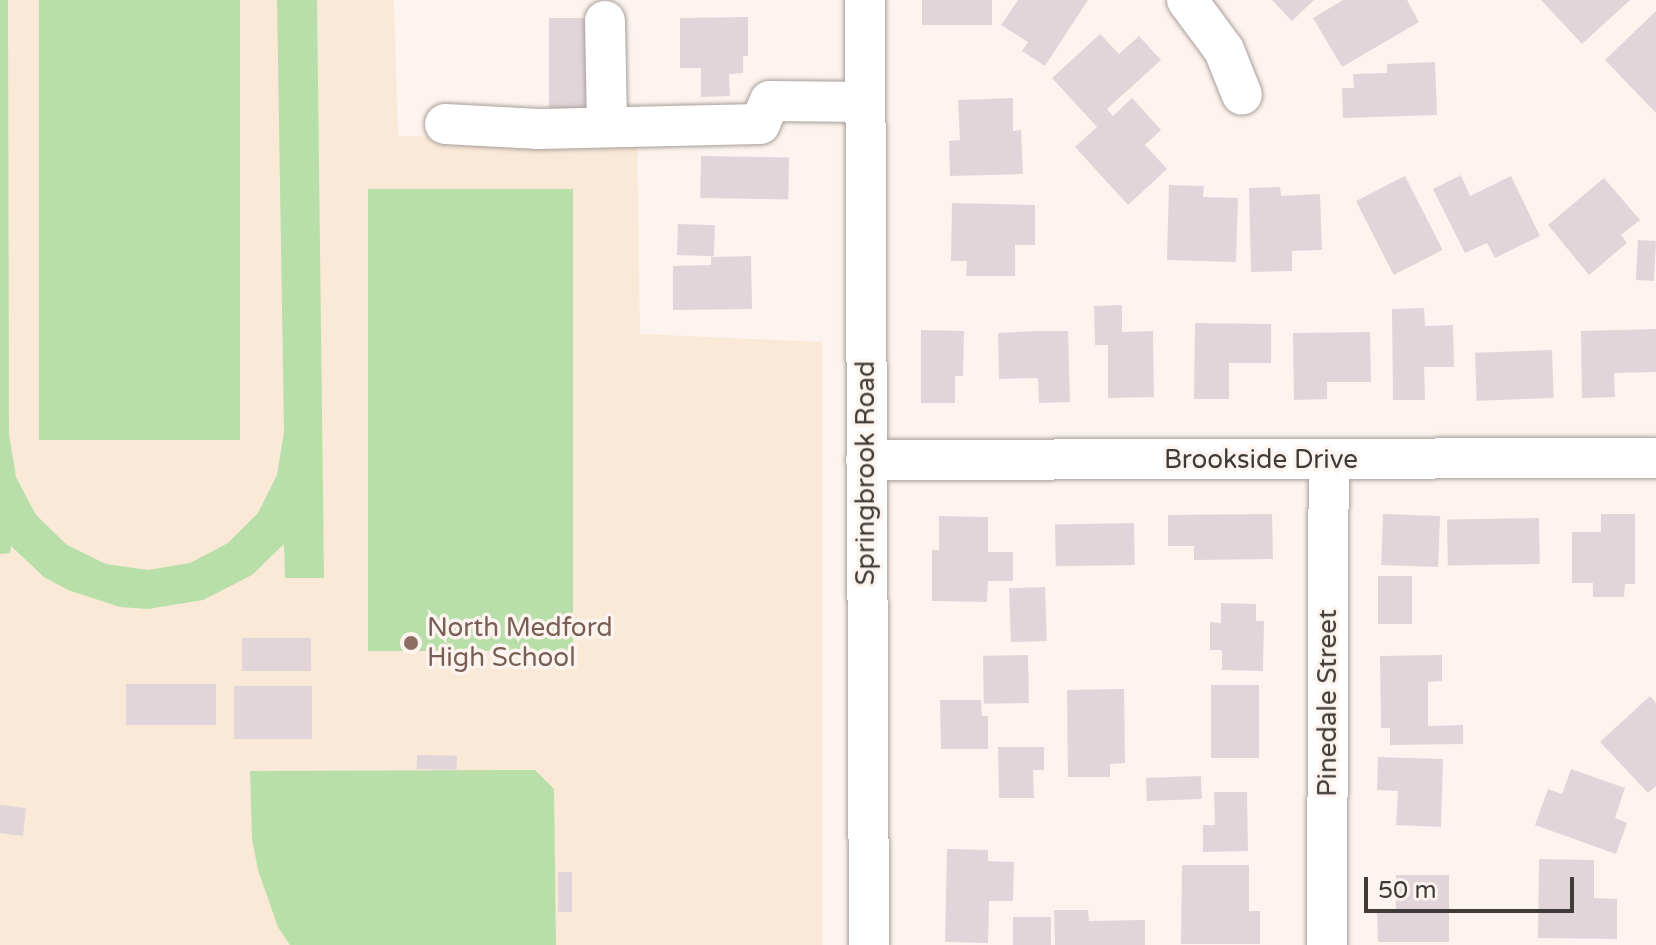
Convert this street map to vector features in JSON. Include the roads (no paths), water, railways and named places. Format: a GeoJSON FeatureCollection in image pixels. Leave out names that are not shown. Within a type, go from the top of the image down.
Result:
{"type":"FeatureCollection","features":[{"type":"Feature","properties":{"kind":"street","name":"Springbrook Road"},"geometry":{"type":"LineString","coordinates":[[865,0],[869,945]]}},
{"type":"Feature","properties":{"kind":"street"},"geometry":{"type":"LineString","coordinates":[[1187,0],[1224,50],[1242,95]]}},
{"type":"Feature","properties":{"kind":"street"},"geometry":{"type":"LineString","coordinates":[[605,21],[607,127]]}},
{"type":"Feature","properties":{"kind":"street"},"geometry":{"type":"LineString","coordinates":[[445,124],[539,129],[760,124],[770,101],[865,102]]}},
{"type":"Feature","properties":{"kind":"street","name":"Brookside Drive"},"geometry":{"type":"LineString","coordinates":[[866,460],[1656,458]]}},
{"type":"Feature","properties":{"kind":"street","name":"Pinedale Street"},"geometry":{"type":"LineString","coordinates":[[1327,945],[1329,460]]}},
{"type":"Feature","properties":{"kind":"place","name":"North Medford High School"},"geometry":{"type":"Point","coordinates":[411,643]}}]}
